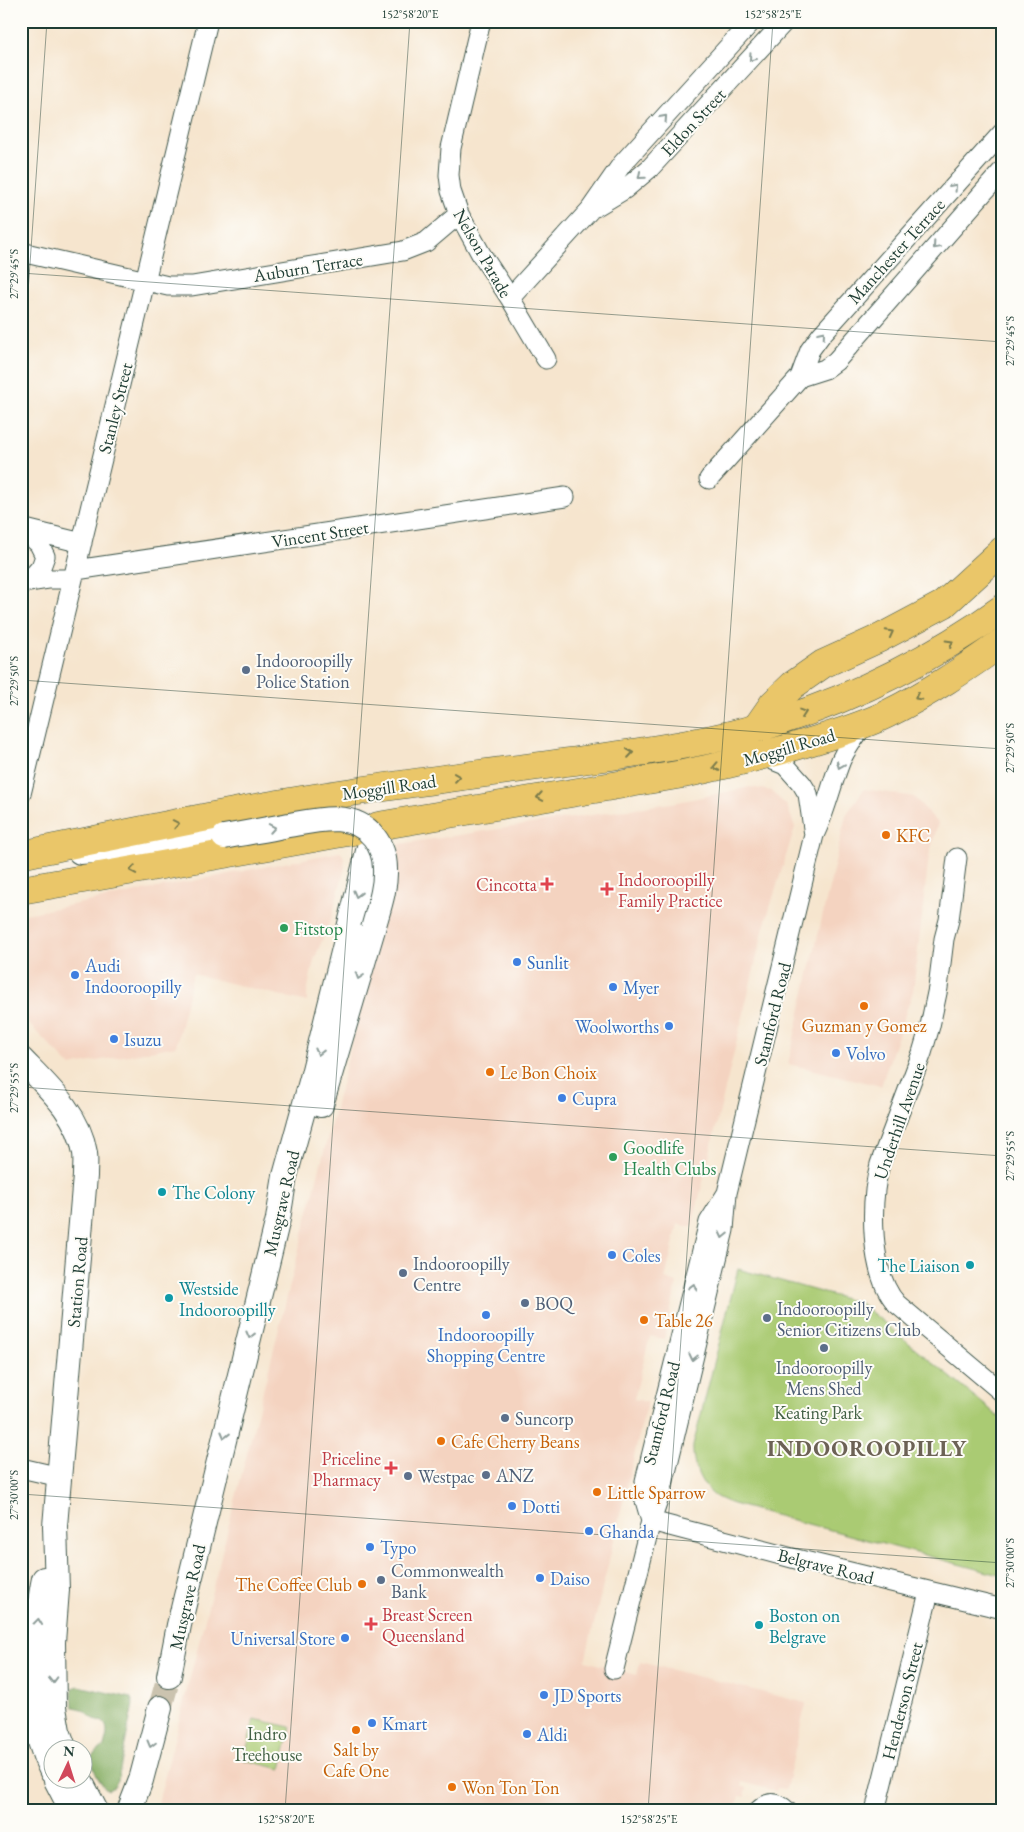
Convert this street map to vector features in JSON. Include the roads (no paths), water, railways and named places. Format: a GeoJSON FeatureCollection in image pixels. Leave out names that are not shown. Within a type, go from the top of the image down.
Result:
{"type":"FeatureCollection","features":[{"type":"Feature","properties":{"kind":"main road","name":"Moggill Road"},"geometry":{"type":"LineString","coordinates":[[757,727],[773,704],[793,685],[823,664],[880,638],[944,604],[1002,551]]}},
{"type":"Feature","properties":{"kind":"main road","name":"Moggill Road"},"geometry":{"type":"LineString","coordinates":[[23,855],[299,800],[656,749],[729,735],[821,706],[887,678],[953,642],[1003,608]]}},
{"type":"Feature","properties":{"kind":"main road","name":"Moggill Road"},"geometry":{"type":"LineString","coordinates":[[21,890],[374,833],[588,789],[683,774],[763,756],[865,724],[886,715],[962,671],[1003,642]]}},
{"type":"Feature","properties":{"kind":"street","name":"Nelson Parade"},"geometry":{"type":"LineString","coordinates":[[481,21],[449,158],[451,191],[459,214],[486,263],[510,298],[546,359]]}},
{"type":"Feature","properties":{"kind":"street","name":"Eldon Street"},"geometry":{"type":"LineString","coordinates":[[510,298],[590,210],[622,164],[752,21]]}},
{"type":"Feature","properties":{"kind":"street","name":"Eldon Street"},"geometry":{"type":"LineString","coordinates":[[590,210],[625,189],[650,168],[785,21]]}},
{"type":"Feature","properties":{"kind":"street","name":"Stanley Street"},"geometry":{"type":"LineString","coordinates":[[21,794],[146,282],[203,22]]}},
{"type":"Feature","properties":{"kind":"street","name":"Manchester Terrace"},"geometry":{"type":"LineString","coordinates":[[709,479],[800,377],[810,350],[820,335],[1003,132]]}},
{"type":"Feature","properties":{"kind":"street","name":"Manchester Terrace"},"geometry":{"type":"LineString","coordinates":[[800,377],[825,368],[836,360],[1003,170]]}},
{"type":"Feature","properties":{"kind":"street","name":"Auburn Terrace"},"geometry":{"type":"LineString","coordinates":[[21,252],[146,282],[168,286],[192,286],[397,253],[426,242],[459,214]]}},
{"type":"Feature","properties":{"kind":"street","name":"Vincent Street"},"geometry":{"type":"LineString","coordinates":[[24,583],[565,497]]}},
{"type":"Feature","properties":{"kind":"street"},"geometry":{"type":"LineString","coordinates":[[21,528],[82,543]]}},
{"type":"Feature","properties":{"kind":"street"},"geometry":{"type":"LineString","coordinates":[[21,528],[42,547],[45,556],[41,567],[24,583]]}},
{"type":"Feature","properties":{"kind":"street","name":"Stamford Road"},"geometry":{"type":"LineString","coordinates":[[651,1521],[644,1497],[645,1481],[709,1222],[727,1193],[814,835],[824,816],[831,787],[842,759],[865,724]]}},
{"type":"Feature","properties":{"kind":"street","name":"Stamford Road"},"geometry":{"type":"LineString","coordinates":[[763,756],[786,765],[802,784],[808,794],[814,835]]}},
{"type":"Feature","properties":{"kind":"street"},"geometry":{"type":"LineString","coordinates":[[23,855],[114,850],[224,837],[323,819],[341,819],[359,825],[372,834],[378,842],[385,862],[384,883],[373,929],[318,1115],[295,1180],[278,1219]]}},
{"type":"Feature","properties":{"kind":"street","name":"Musgrave Road"},"geometry":{"type":"LineString","coordinates":[[169,1676],[179,1625],[278,1219],[285,1176],[312,1078],[374,833]]}},
{"type":"Feature","properties":{"kind":"street","name":"Underhill Avenue"},"geometry":{"type":"LineString","coordinates":[[957,858],[950,920],[944,939],[932,1020],[922,1053],[880,1164],[877,1178],[875,1217],[876,1261],[883,1283],[892,1299],[1003,1392]]}},
{"type":"Feature","properties":{"kind":"street","name":"Station Road"},"geometry":{"type":"LineString","coordinates":[[21,1058],[56,1095],[72,1117],[82,1139],[85,1154],[60,1477],[55,1526],[41,1595],[32,1697],[37,1733],[42,1749]]}},
{"type":"Feature","properties":{"kind":"street"},"geometry":{"type":"LineString","coordinates":[[21,1468],[60,1477]]}},
{"type":"Feature","properties":{"kind":"street"},"geometry":{"type":"LineString","coordinates":[[614,1669],[651,1521]]}},
{"type":"Feature","properties":{"kind":"street","name":"Belgrave Road"},"geometry":{"type":"LineString","coordinates":[[651,1521],[1003,1610]]}},
{"type":"Feature","properties":{"kind":"street","name":"Station Road"},"geometry":{"type":"LineString","coordinates":[[55,1526],[57,1590],[53,1642],[54,1708],[61,1740]]}},
{"type":"Feature","properties":{"kind":"street","name":"Henderson Street"},"geometry":{"type":"LineString","coordinates":[[874,1811],[929,1592]]}},
{"type":"Feature","properties":{"kind":"street"},"geometry":{"type":"LineString","coordinates":[[130,1810],[141,1780],[160,1708]]}},
{"type":"Feature","properties":{"kind":"street"},"geometry":{"type":"LineString","coordinates":[[61,1790],[72,1811]]}},
{"type":"Feature","properties":{"kind":"street"},"geometry":{"type":"LineString","coordinates":[[85,1790],[96,1811]]}},
{"type":"Feature","properties":{"kind":"street"},"geometry":{"type":"LineString","coordinates":[[758,1811],[772,1803],[780,1805],[787,1811]]}},
{"type":"Feature","properties":{"kind":"tunnel"},"geometry":{"type":"LineString","coordinates":[[160,1708],[169,1676]]}},
{"type":"Feature","properties":{"kind":"place","name":"Indooroopilly Police Station"},"geometry":{"type":"Point","coordinates":[246,670]}},
{"type":"Feature","properties":{"kind":"place","name":"KFC"},"geometry":{"type":"Point","coordinates":[886,835]}},
{"type":"Feature","properties":{"kind":"place","name":"Cincotta"},"geometry":{"type":"Point","coordinates":[547,884]}},
{"type":"Feature","properties":{"kind":"place","name":"Indooroopilly Family Practice"},"geometry":{"type":"Point","coordinates":[607,889]}},
{"type":"Feature","properties":{"kind":"place","name":"Fitstop"},"geometry":{"type":"Point","coordinates":[284,928]}},
{"type":"Feature","properties":{"kind":"place","name":"Sunlit"},"geometry":{"type":"Point","coordinates":[517,962]}},
{"type":"Feature","properties":{"kind":"place","name":"Audi Indooroopilly"},"geometry":{"type":"Point","coordinates":[75,975]}},
{"type":"Feature","properties":{"kind":"place","name":"Myer"},"geometry":{"type":"Point","coordinates":[613,987]}},
{"type":"Feature","properties":{"kind":"place","name":"Guzman y Gomez"},"geometry":{"type":"Point","coordinates":[864,1006]}},
{"type":"Feature","properties":{"kind":"place","name":"Woolworths"},"geometry":{"type":"Point","coordinates":[669,1026]}},
{"type":"Feature","properties":{"kind":"place","name":"Isuzu"},"geometry":{"type":"Point","coordinates":[114,1039]}},
{"type":"Feature","properties":{"kind":"place","name":"Volvo"},"geometry":{"type":"Point","coordinates":[836,1053]}},
{"type":"Feature","properties":{"kind":"place","name":"Le Bon Choix"},"geometry":{"type":"Point","coordinates":[490,1072]}},
{"type":"Feature","properties":{"kind":"place","name":"Cupra"},"geometry":{"type":"Point","coordinates":[562,1098]}},
{"type":"Feature","properties":{"kind":"place","name":"Goodlife Health Clubs"},"geometry":{"type":"Point","coordinates":[613,1157]}},
{"type":"Feature","properties":{"kind":"place","name":"The Colony"},"geometry":{"type":"Point","coordinates":[162,1192]}},
{"type":"Feature","properties":{"kind":"place","name":"Coles"},"geometry":{"type":"Point","coordinates":[612,1255]}},
{"type":"Feature","properties":{"kind":"place","name":"The Liaison"},"geometry":{"type":"Point","coordinates":[970,1265]}},
{"type":"Feature","properties":{"kind":"place","name":"Indooroopilly Centre"},"geometry":{"type":"Point","coordinates":[403,1273]}},
{"type":"Feature","properties":{"kind":"place","name":"Westside Indooroopilly"},"geometry":{"type":"Point","coordinates":[169,1298]}},
{"type":"Feature","properties":{"kind":"place","name":"BOQ"},"geometry":{"type":"Point","coordinates":[525,1303]}},
{"type":"Feature","properties":{"kind":"place","name":"Indooroopilly Shopping Centre"},"geometry":{"type":"Point","coordinates":[486,1315]}},
{"type":"Feature","properties":{"kind":"place","name":"Indooroopilly Senior Citizens Club"},"geometry":{"type":"Point","coordinates":[767,1318]}},
{"type":"Feature","properties":{"kind":"place","name":"Table 26"},"geometry":{"type":"Point","coordinates":[644,1320]}},
{"type":"Feature","properties":{"kind":"place","name":"Indooroopilly Mens Shed"},"geometry":{"type":"Point","coordinates":[824,1348]}},
{"type":"Feature","properties":{"kind":"place","name":"Suncorp"},"geometry":{"type":"Point","coordinates":[505,1418]}},
{"type":"Feature","properties":{"kind":"place","name":"Cafe Cherry Beans"},"geometry":{"type":"Point","coordinates":[441,1441]}},
{"type":"Feature","properties":{"kind":"place","name":"Priceline Pharmacy"},"geometry":{"type":"Point","coordinates":[391,1468]}},
{"type":"Feature","properties":{"kind":"place","name":"ANZ"},"geometry":{"type":"Point","coordinates":[486,1475]}},
{"type":"Feature","properties":{"kind":"place","name":"Westpac"},"geometry":{"type":"Point","coordinates":[408,1476]}},
{"type":"Feature","properties":{"kind":"place","name":"Little Sparrow"},"geometry":{"type":"Point","coordinates":[597,1492]}},
{"type":"Feature","properties":{"kind":"place","name":"Dotti"},"geometry":{"type":"Point","coordinates":[512,1506]}},
{"type":"Feature","properties":{"kind":"place","name":"Ghanda"},"geometry":{"type":"Point","coordinates":[589,1531]}},
{"type":"Feature","properties":{"kind":"place","name":"Typo"},"geometry":{"type":"Point","coordinates":[370,1547]}},
{"type":"Feature","properties":{"kind":"place","name":"Daiso"},"geometry":{"type":"Point","coordinates":[540,1578]}},
{"type":"Feature","properties":{"kind":"place","name":"Commonwealth Bank"},"geometry":{"type":"Point","coordinates":[381,1580]}},
{"type":"Feature","properties":{"kind":"place","name":"The Coffee Club"},"geometry":{"type":"Point","coordinates":[362,1584]}},
{"type":"Feature","properties":{"kind":"place","name":"Breast Screen Queensland"},"geometry":{"type":"Point","coordinates":[371,1624]}},
{"type":"Feature","properties":{"kind":"place","name":"Boston on Belgrave"},"geometry":{"type":"Point","coordinates":[759,1625]}},
{"type":"Feature","properties":{"kind":"place","name":"Universal Store"},"geometry":{"type":"Point","coordinates":[345,1638]}},
{"type":"Feature","properties":{"kind":"place","name":"JD Sports"},"geometry":{"type":"Point","coordinates":[544,1695]}},
{"type":"Feature","properties":{"kind":"place","name":"Kmart"},"geometry":{"type":"Point","coordinates":[372,1723]}},
{"type":"Feature","properties":{"kind":"place","name":"Salt by Cafe One"},"geometry":{"type":"Point","coordinates":[356,1730]}},
{"type":"Feature","properties":{"kind":"place","name":"Aldi"},"geometry":{"type":"Point","coordinates":[527,1734]}},
{"type":"Feature","properties":{"kind":"place","name":"Won Ton Ton"},"geometry":{"type":"Point","coordinates":[452,1787]}},
{"type":"Feature","properties":{"kind":"district","name":"INDOOROOPILLY"},"geometry":{"type":"Point","coordinates":[867,1448]}},
{"type":"Feature","properties":{"kind":"park label","name":"Keating Park"},"geometry":{"type":"Point","coordinates":[818,1412]}},
{"type":"Feature","properties":{"kind":"park label","name":"Indro Treehouse"},"geometry":{"type":"Point","coordinates":[267,1744]}}]}
